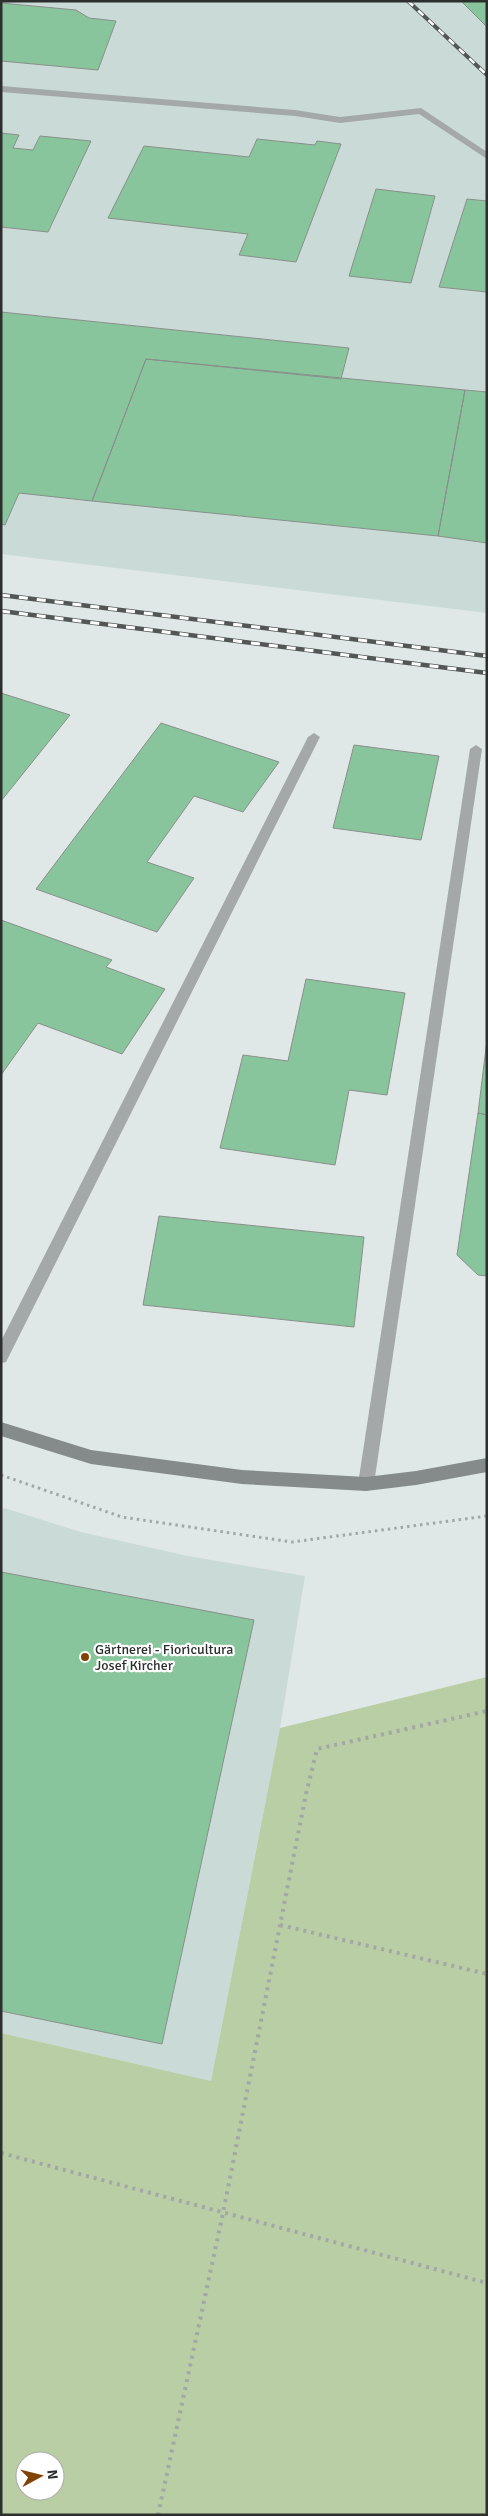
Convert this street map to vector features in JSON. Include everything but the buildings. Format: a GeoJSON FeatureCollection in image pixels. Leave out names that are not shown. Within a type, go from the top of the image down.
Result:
{"type":"FeatureCollection","features":[{"type":"Feature","properties":{"kind":"street"},"geometry":{"type":"LineString","coordinates":[[1,1429],[91,1457],[242,1477],[366,1484],[416,1478],[487,1465]]}},
{"type":"Feature","properties":{"kind":"lane"},"geometry":{"type":"LineString","coordinates":[[1,89],[295,113],[340,120],[421,112],[487,156]]}},
{"type":"Feature","properties":{"kind":"lane"},"geometry":{"type":"LineString","coordinates":[[1,1357],[314,737]]}},
{"type":"Feature","properties":{"kind":"lane"},"geometry":{"type":"LineString","coordinates":[[366,1484],[476,749]]}},
{"type":"Feature","properties":{"kind":"path"},"geometry":{"type":"LineString","coordinates":[[1,1475],[122,1517],[292,1542],[487,1516]]}},
{"type":"Feature","properties":{"kind":"path"},"geometry":{"type":"LineString","coordinates":[[158,2515],[223,2213],[317,1749],[487,1712]]}},
{"type":"Feature","properties":{"kind":"path"},"geometry":{"type":"LineString","coordinates":[[280,1925],[487,1974]]}},
{"type":"Feature","properties":{"kind":"path"},"geometry":{"type":"LineString","coordinates":[[1,2153],[487,2283]]}},
{"type":"Feature","properties":{"kind":"shaded area"},"geometry":{"type":"Polygon","coordinates":[[[1,1],[487,1],[487,613],[1,554],[1,1]]]}},
{"type":"Feature","properties":{"kind":"shaded area"},"geometry":{"type":"Polygon","coordinates":[[[1,1507],[81,1532],[188,1556],[305,1576],[280,1728],[211,2081],[1,2033],[1,1507]]]}},
{"type":"Feature","properties":{"kind":"green space"},"geometry":{"type":"Polygon","coordinates":[[[487,1677],[487,2515],[1,2515],[1,2033],[211,2081],[280,1728],[487,1677]]]}},
{"type":"Feature","properties":{"kind":"railway"},"geometry":{"type":"LineString","coordinates":[[408,1],[487,75]]}},
{"type":"Feature","properties":{"kind":"railway"},"geometry":{"type":"LineString","coordinates":[[1,595],[487,656]]}},
{"type":"Feature","properties":{"kind":"railway"},"geometry":{"type":"LineString","coordinates":[[1,611],[487,673]]}},
{"type":"Feature","properties":{"kind":"place","name":"Gärtnerei - Fioricultura Josef Kircher"},"geometry":{"type":"Point","coordinates":[85,1657]}}]}
